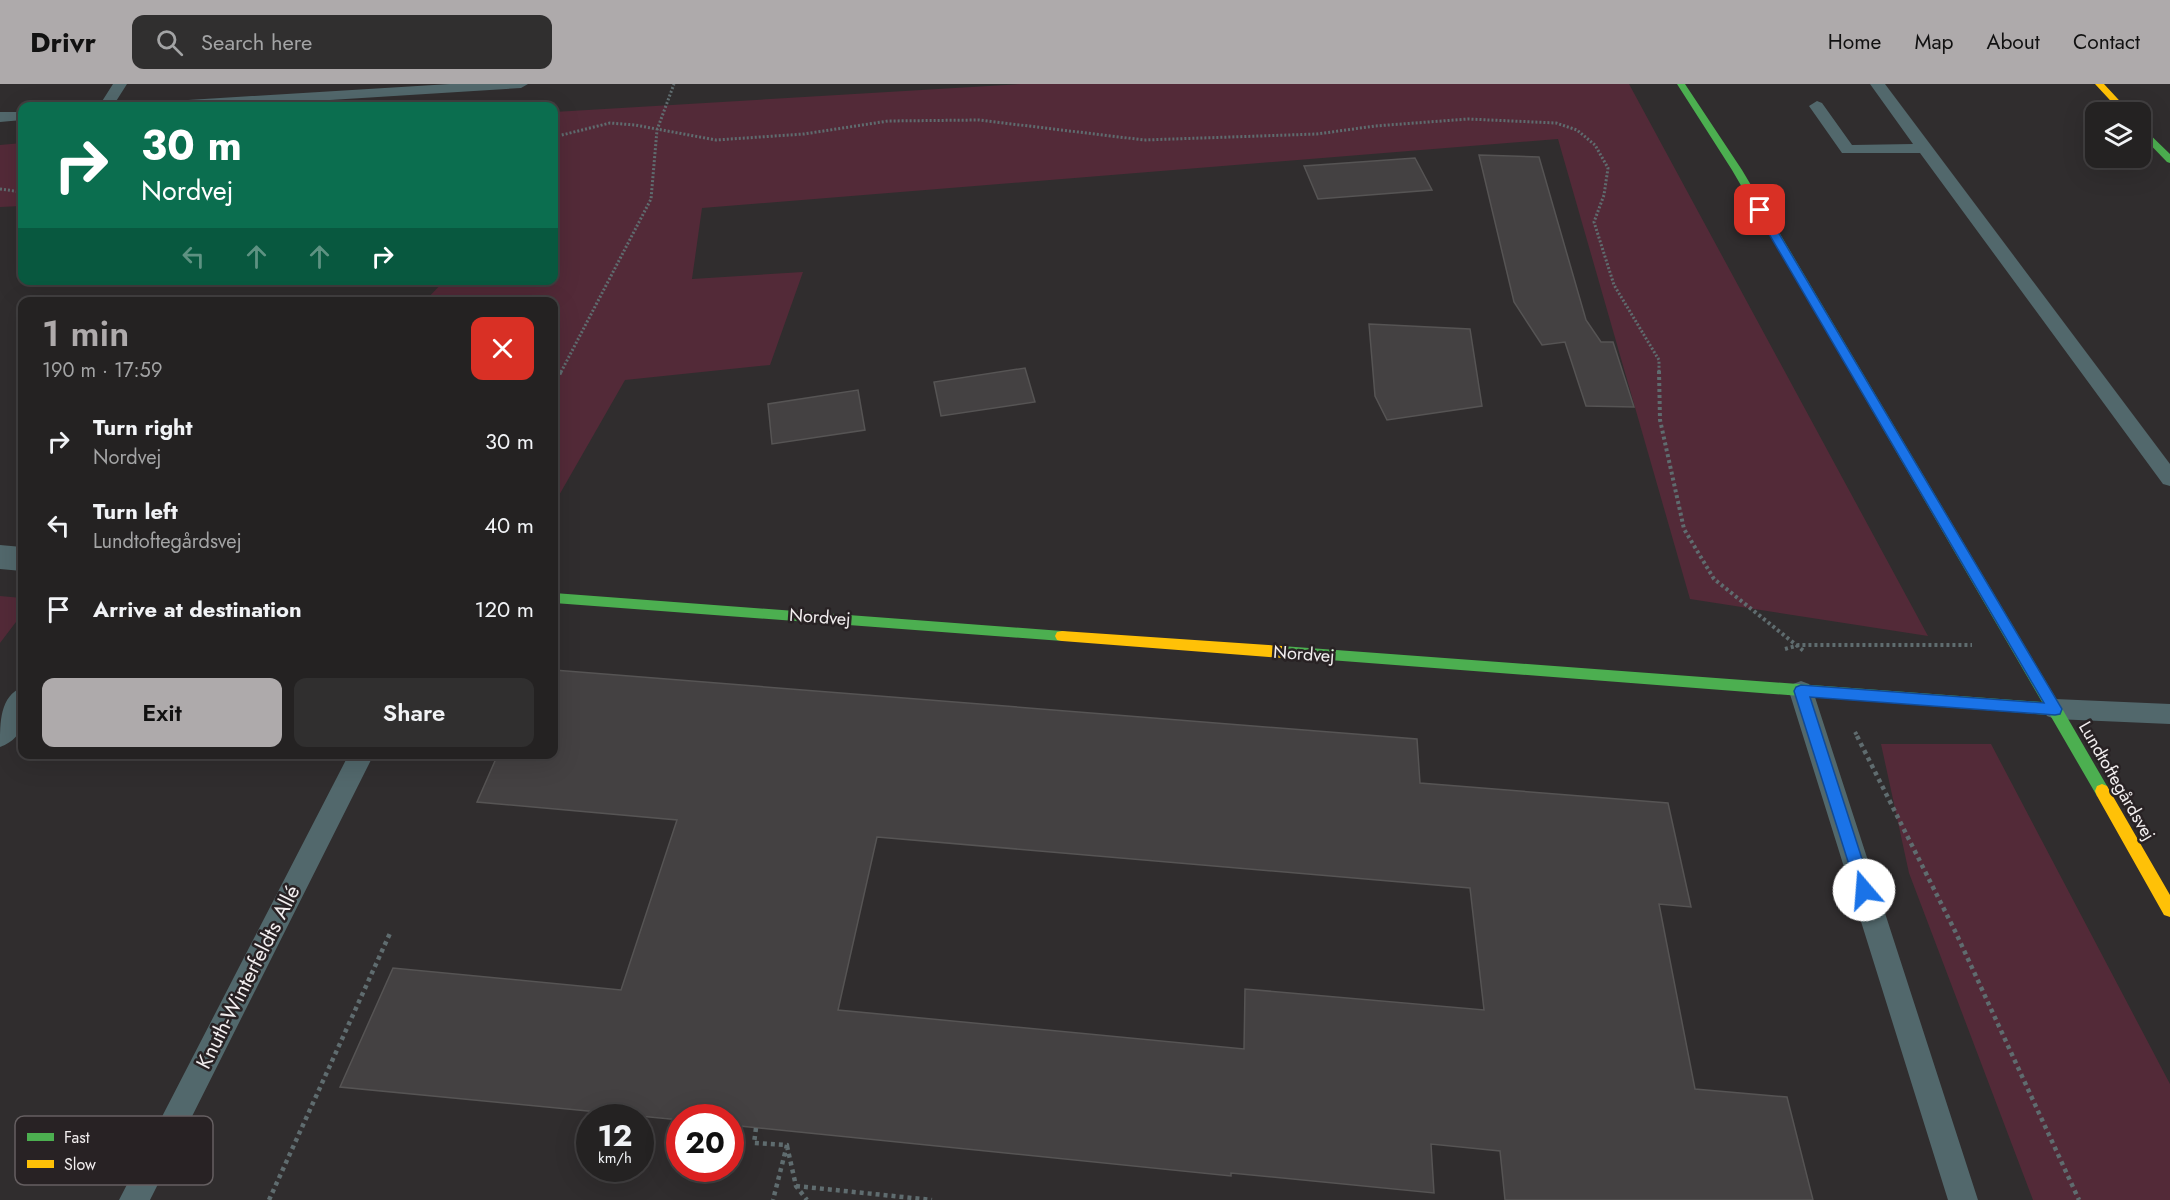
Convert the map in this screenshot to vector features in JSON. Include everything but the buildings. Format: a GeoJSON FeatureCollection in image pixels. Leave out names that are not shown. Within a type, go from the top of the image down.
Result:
{"type":"FeatureCollection","features":[{"type":"Feature","properties":{"kind":"main road","name":"Lundtoftegårdsvej"},"geometry":{"type":"LineString","coordinates":[[1680,84],[1737,170],[2055,709],[2170,910]]}},
{"type":"Feature","properties":{"kind":"main road"},"geometry":{"type":"LineString","coordinates":[[2099,84],[2116,102]]}},
{"type":"Feature","properties":{"kind":"main road"},"geometry":{"type":"LineString","coordinates":[[2151,140],[2170,160]]}},
{"type":"Feature","properties":{"kind":"main road","name":"Nordvej"},"geometry":{"type":"LineString","coordinates":[[558,598],[2055,709]]}},
{"type":"Feature","properties":{"kind":"street"},"geometry":{"type":"LineString","coordinates":[[0,557],[18,559]]}},
{"type":"Feature","properties":{"kind":"street"},"geometry":{"type":"LineString","coordinates":[[0,732],[18,707]]}},
{"type":"Feature","properties":{"kind":"lane"},"geometry":{"type":"LineString","coordinates":[[108,102],[120,84]]}},
{"type":"Feature","properties":{"kind":"lane"},"geometry":{"type":"LineString","coordinates":[[211,102],[320,91],[521,84]]}},
{"type":"Feature","properties":{"kind":"lane"},"geometry":{"type":"LineString","coordinates":[[1877,84],[2170,479]]}},
{"type":"Feature","properties":{"kind":"lane"},"geometry":{"type":"LineString","coordinates":[[1817,106],[1848,150],[1924,147]]}},
{"type":"Feature","properties":{"kind":"lane"},"geometry":{"type":"LineString","coordinates":[[0,117],[18,116]]}},
{"type":"Feature","properties":{"kind":"lane"},"geometry":{"type":"LineString","coordinates":[[1801,691],[1962,1200]]}},
{"type":"Feature","properties":{"kind":"lane"},"geometry":{"type":"LineString","coordinates":[[2055,709],[2170,714]]}},
{"type":"Feature","properties":{"kind":"lane","name":"Knuth-Winterfeldts Allé"},"geometry":{"type":"LineString","coordinates":[[177,1116],[359,759]]}},
{"type":"Feature","properties":{"kind":"lane","name":"Knuth-Winterfeldts Allé"},"geometry":{"type":"LineString","coordinates":[[134,1200],[142,1185]]}},
{"type":"Feature","properties":{"kind":"path"},"geometry":{"type":"LineString","coordinates":[[558,377],[651,199],[657,130],[674,84]]}},
{"type":"Feature","properties":{"kind":"path"},"geometry":{"type":"LineString","coordinates":[[558,136],[610,123],[717,140],[804,134],[888,121],[979,120],[1144,140],[1317,134],[1375,126],[1468,119],[1556,123],[1576,130],[1595,145],[1608,168],[1604,195],[1594,222],[1614,285],[1659,360],[1660,420],[1684,529],[1714,579],[1799,645],[1833,693],[1869,758],[1956,933],[2079,1200]]}},
{"type":"Feature","properties":{"kind":"path"},"geometry":{"type":"LineString","coordinates":[[0,189],[18,191]]}},
{"type":"Feature","properties":{"kind":"path"},"geometry":{"type":"LineString","coordinates":[[1740,686],[1764,656],[1799,645],[2018,646]]}},
{"type":"Feature","properties":{"kind":"path"},"geometry":{"type":"LineString","coordinates":[[269,1200],[391,931]]}},
{"type":"Feature","properties":{"kind":"path"},"geometry":{"type":"LineString","coordinates":[[756,1128],[754,1143],[787,1145]]}},
{"type":"Feature","properties":{"kind":"path"},"geometry":{"type":"LineString","coordinates":[[787,1145],[796,1186],[807,1200]]}},
{"type":"Feature","properties":{"kind":"path"},"geometry":{"type":"LineString","coordinates":[[773,1200],[787,1145]]}},
{"type":"Feature","properties":{"kind":"path"},"geometry":{"type":"LineString","coordinates":[[796,1186],[932,1200]]}},
{"type":"Feature","properties":{"kind":"shaded area"},"geometry":{"type":"Polygon","coordinates":[[[1021,84],[1629,84],[1928,636],[1690,599],[1558,139],[702,208],[692,279],[803,272],[770,365],[625,380],[558,497],[558,297],[429,297],[440,285],[558,285],[558,112],[1021,84]]]}},
{"type":"Feature","properties":{"kind":"shaded area"},"geometry":{"type":"Polygon","coordinates":[[[18,143],[18,206],[0,207],[0,145],[18,143]]]}},
{"type":"Feature","properties":{"kind":"shaded area"},"geometry":{"type":"Polygon","coordinates":[[[0,596],[18,598],[18,619],[0,643],[0,596]]]}},
{"type":"Feature","properties":{"kind":"shaded area"},"geometry":{"type":"Polygon","coordinates":[[[1881,744],[1991,744],[2170,1084],[2170,1200],[2033,1200],[1909,873],[1881,744]]]}},
{"type":"Feature","properties":{"kind":"traffic: fast"},"geometry":{"type":"LineString","coordinates":[[1681,84],[1737,170],[2102,791]]}},
{"type":"Feature","properties":{"kind":"traffic: fast"},"geometry":{"type":"LineString","coordinates":[[2151,140],[2170,160]]}},
{"type":"Feature","properties":{"kind":"traffic: fast"},"geometry":{"type":"LineString","coordinates":[[558,598],[1062,636]]}},
{"type":"Feature","properties":{"kind":"traffic: fast"},"geometry":{"type":"LineString","coordinates":[[1282,652],[2055,709]]}},
{"type":"Feature","properties":{"kind":"traffic: slow"},"geometry":{"type":"LineString","coordinates":[[2099,84],[2116,102]]}},
{"type":"Feature","properties":{"kind":"traffic: slow"},"geometry":{"type":"LineString","coordinates":[[1062,636],[1282,652]]}},
{"type":"Feature","properties":{"kind":"traffic: slow"},"geometry":{"type":"LineString","coordinates":[[2102,791],[2170,910]]}},
{"type":"Feature","properties":{"kind":"route"},"geometry":{"type":"LineString","coordinates":[[1760,210],[2055,709],[1801,691],[1864,890]]}}]}
